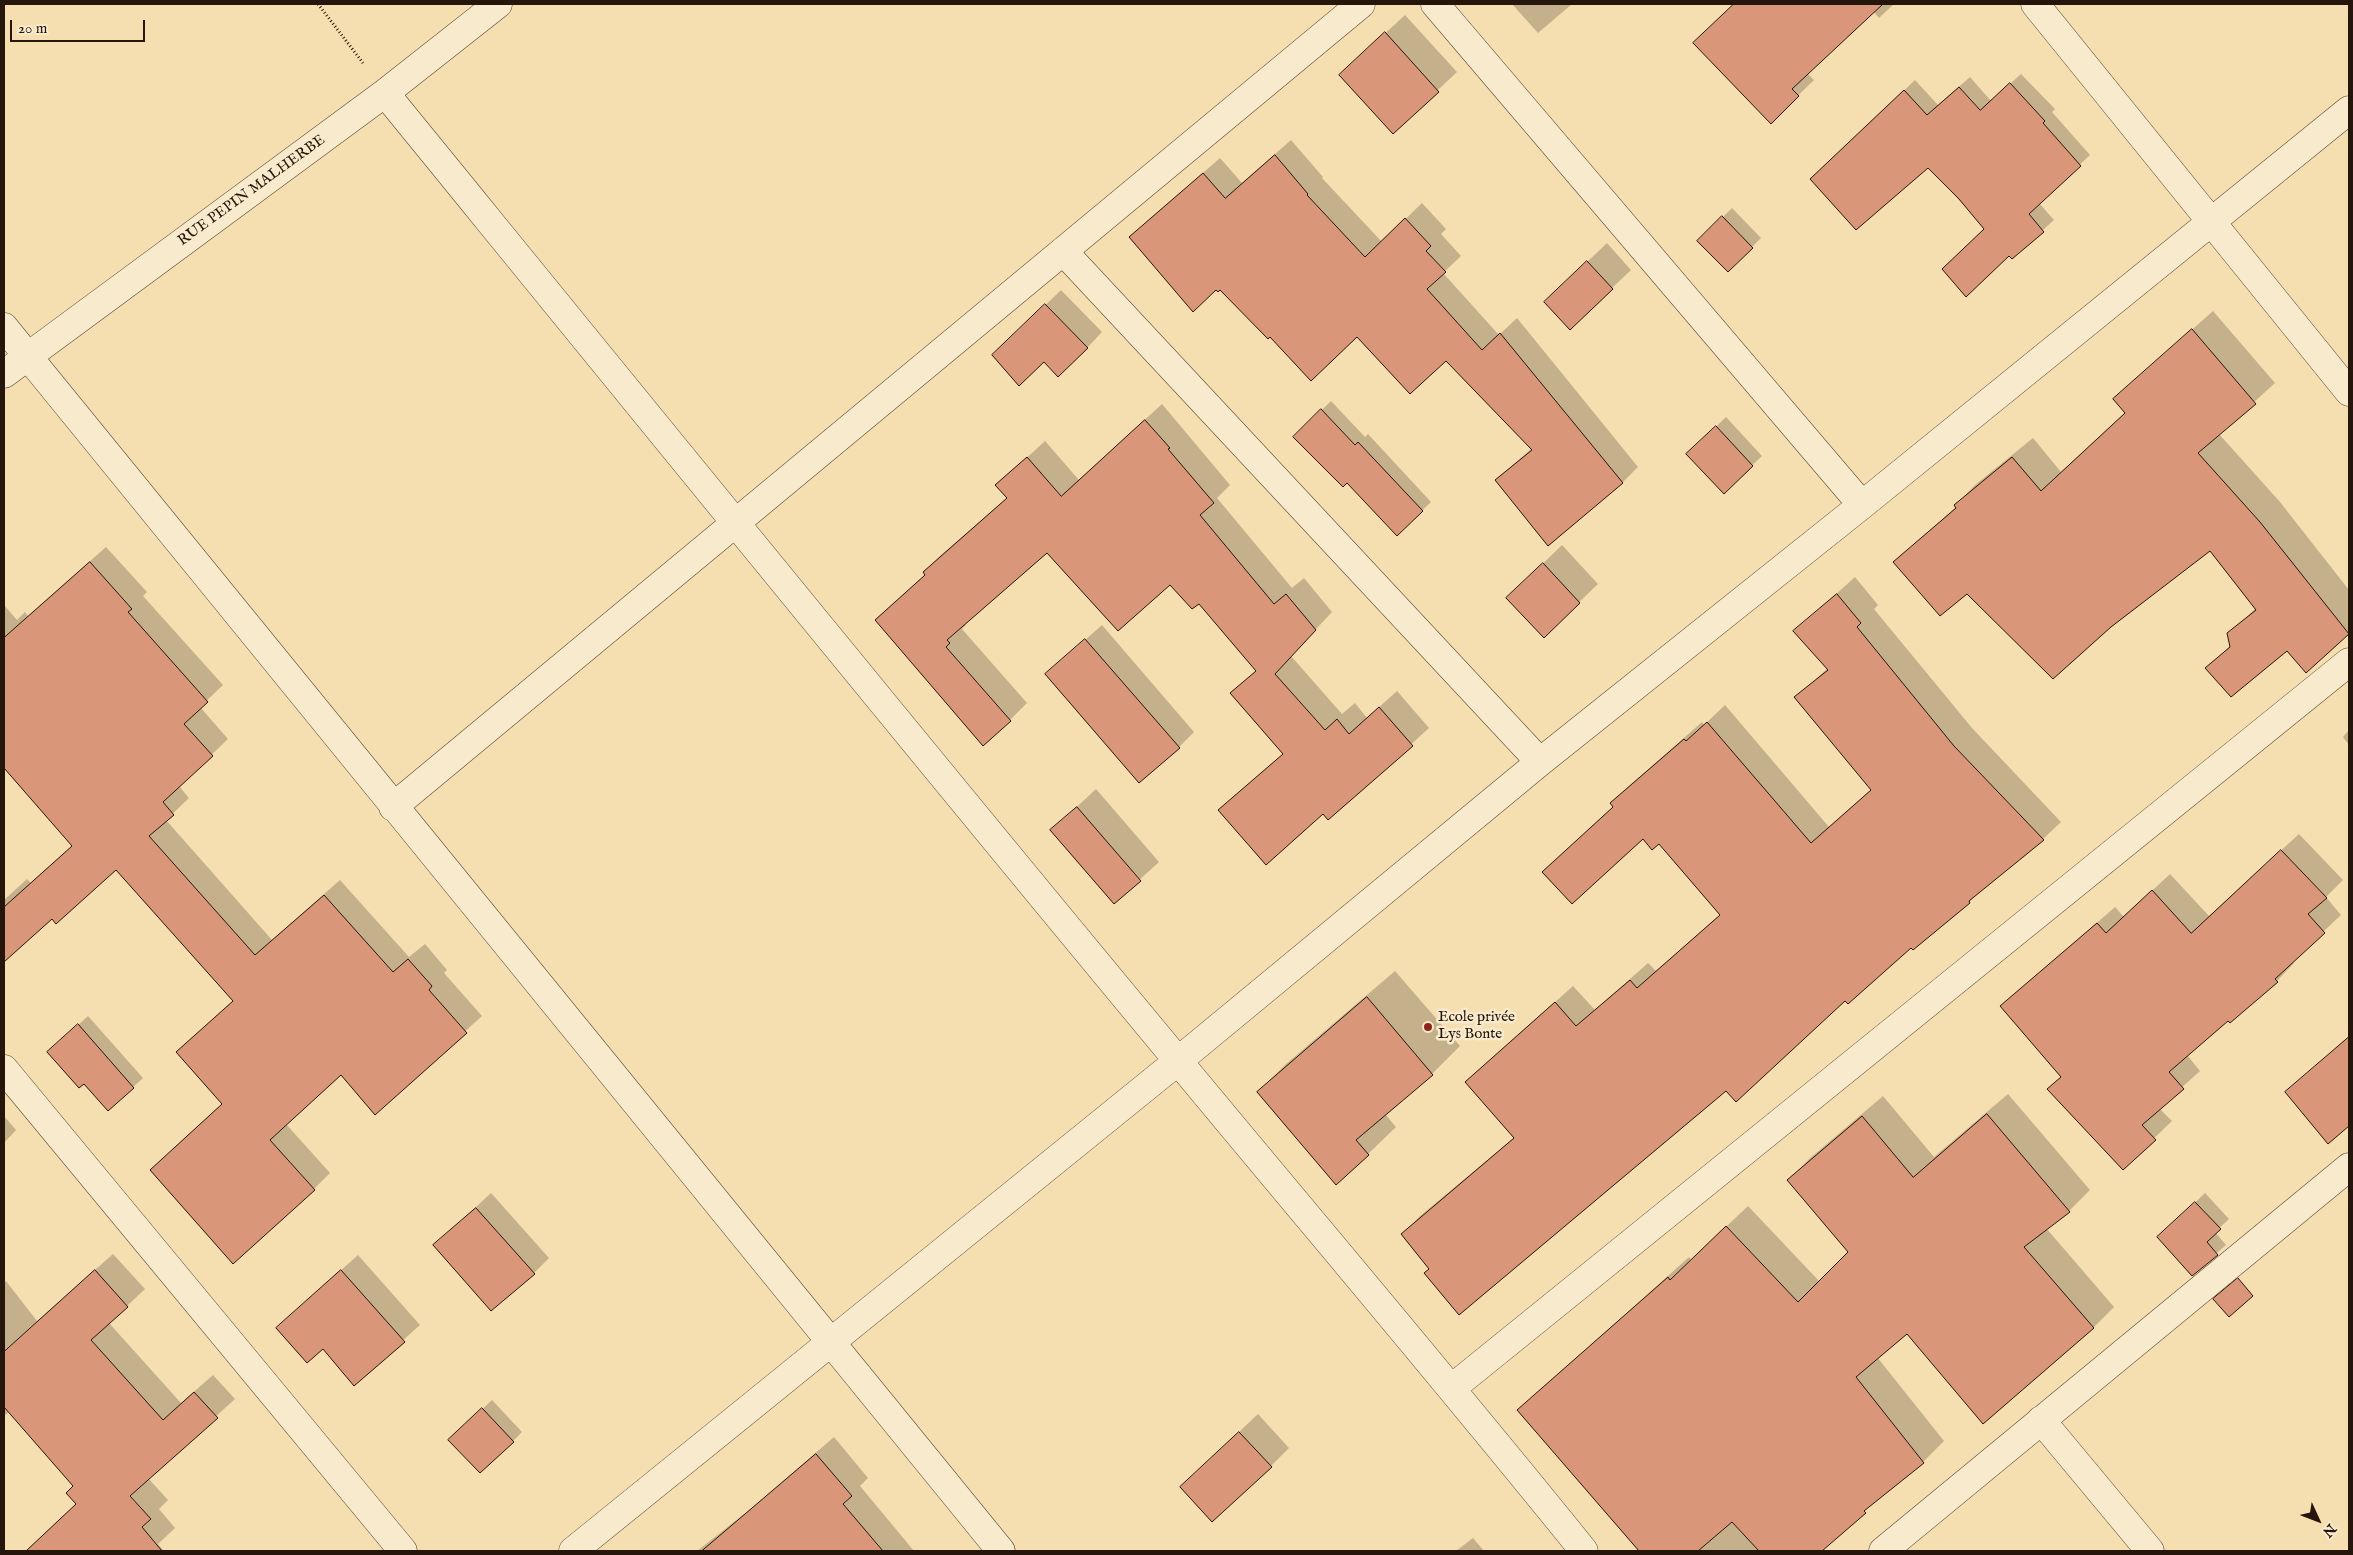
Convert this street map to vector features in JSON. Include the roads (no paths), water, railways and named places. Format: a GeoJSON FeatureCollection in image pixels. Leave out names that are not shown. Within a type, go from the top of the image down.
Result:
{"type":"FeatureCollection","features":[{"type":"Feature","properties":{"kind":"street","name":"RUE PEPIN MALHERBE"},"geometry":{"type":"LineString","coordinates":[[4,374],[385,93],[498,4]]}},
{"type":"Feature","properties":{"kind":"street"},"geometry":{"type":"LineString","coordinates":[[393,807],[1361,4]]}},
{"type":"Feature","properties":{"kind":"street"},"geometry":{"type":"LineString","coordinates":[[1434,4],[1862,505]]}},
{"type":"Feature","properties":{"kind":"street"},"geometry":{"type":"LineString","coordinates":[[2035,4],[2349,392]]}},
{"type":"Feature","properties":{"kind":"street"},"geometry":{"type":"LineString","coordinates":[[385,93],[1178,1061],[1452,1388],[1584,1551]]}},
{"type":"Feature","properties":{"kind":"street"},"geometry":{"type":"LineString","coordinates":[[574,1551],[1178,1061],[1540,762],[1862,505],[2349,110]]}},
{"type":"Feature","properties":{"kind":"street"},"geometry":{"type":"LineString","coordinates":[[1063,251],[1540,762]]}},
{"type":"Feature","properties":{"kind":"street"},"geometry":{"type":"LineString","coordinates":[[4,327],[393,807],[1001,1551]]}},
{"type":"Feature","properties":{"kind":"street"},"geometry":{"type":"LineString","coordinates":[[1452,1388],[2349,662]]}},
{"type":"Feature","properties":{"kind":"street"},"geometry":{"type":"LineString","coordinates":[[4,1069],[403,1551]]}},
{"type":"Feature","properties":{"kind":"street"},"geometry":{"type":"LineString","coordinates":[[1883,1551],[2349,1167]]}},
{"type":"Feature","properties":{"kind":"street"},"geometry":{"type":"LineString","coordinates":[[2041,1420],[2150,1551]]}},
{"type":"Feature","properties":{"kind":"place","name":"Ecole privée Lys Bonte"},"geometry":{"type":"Point","coordinates":[1428,1027]}}]}
